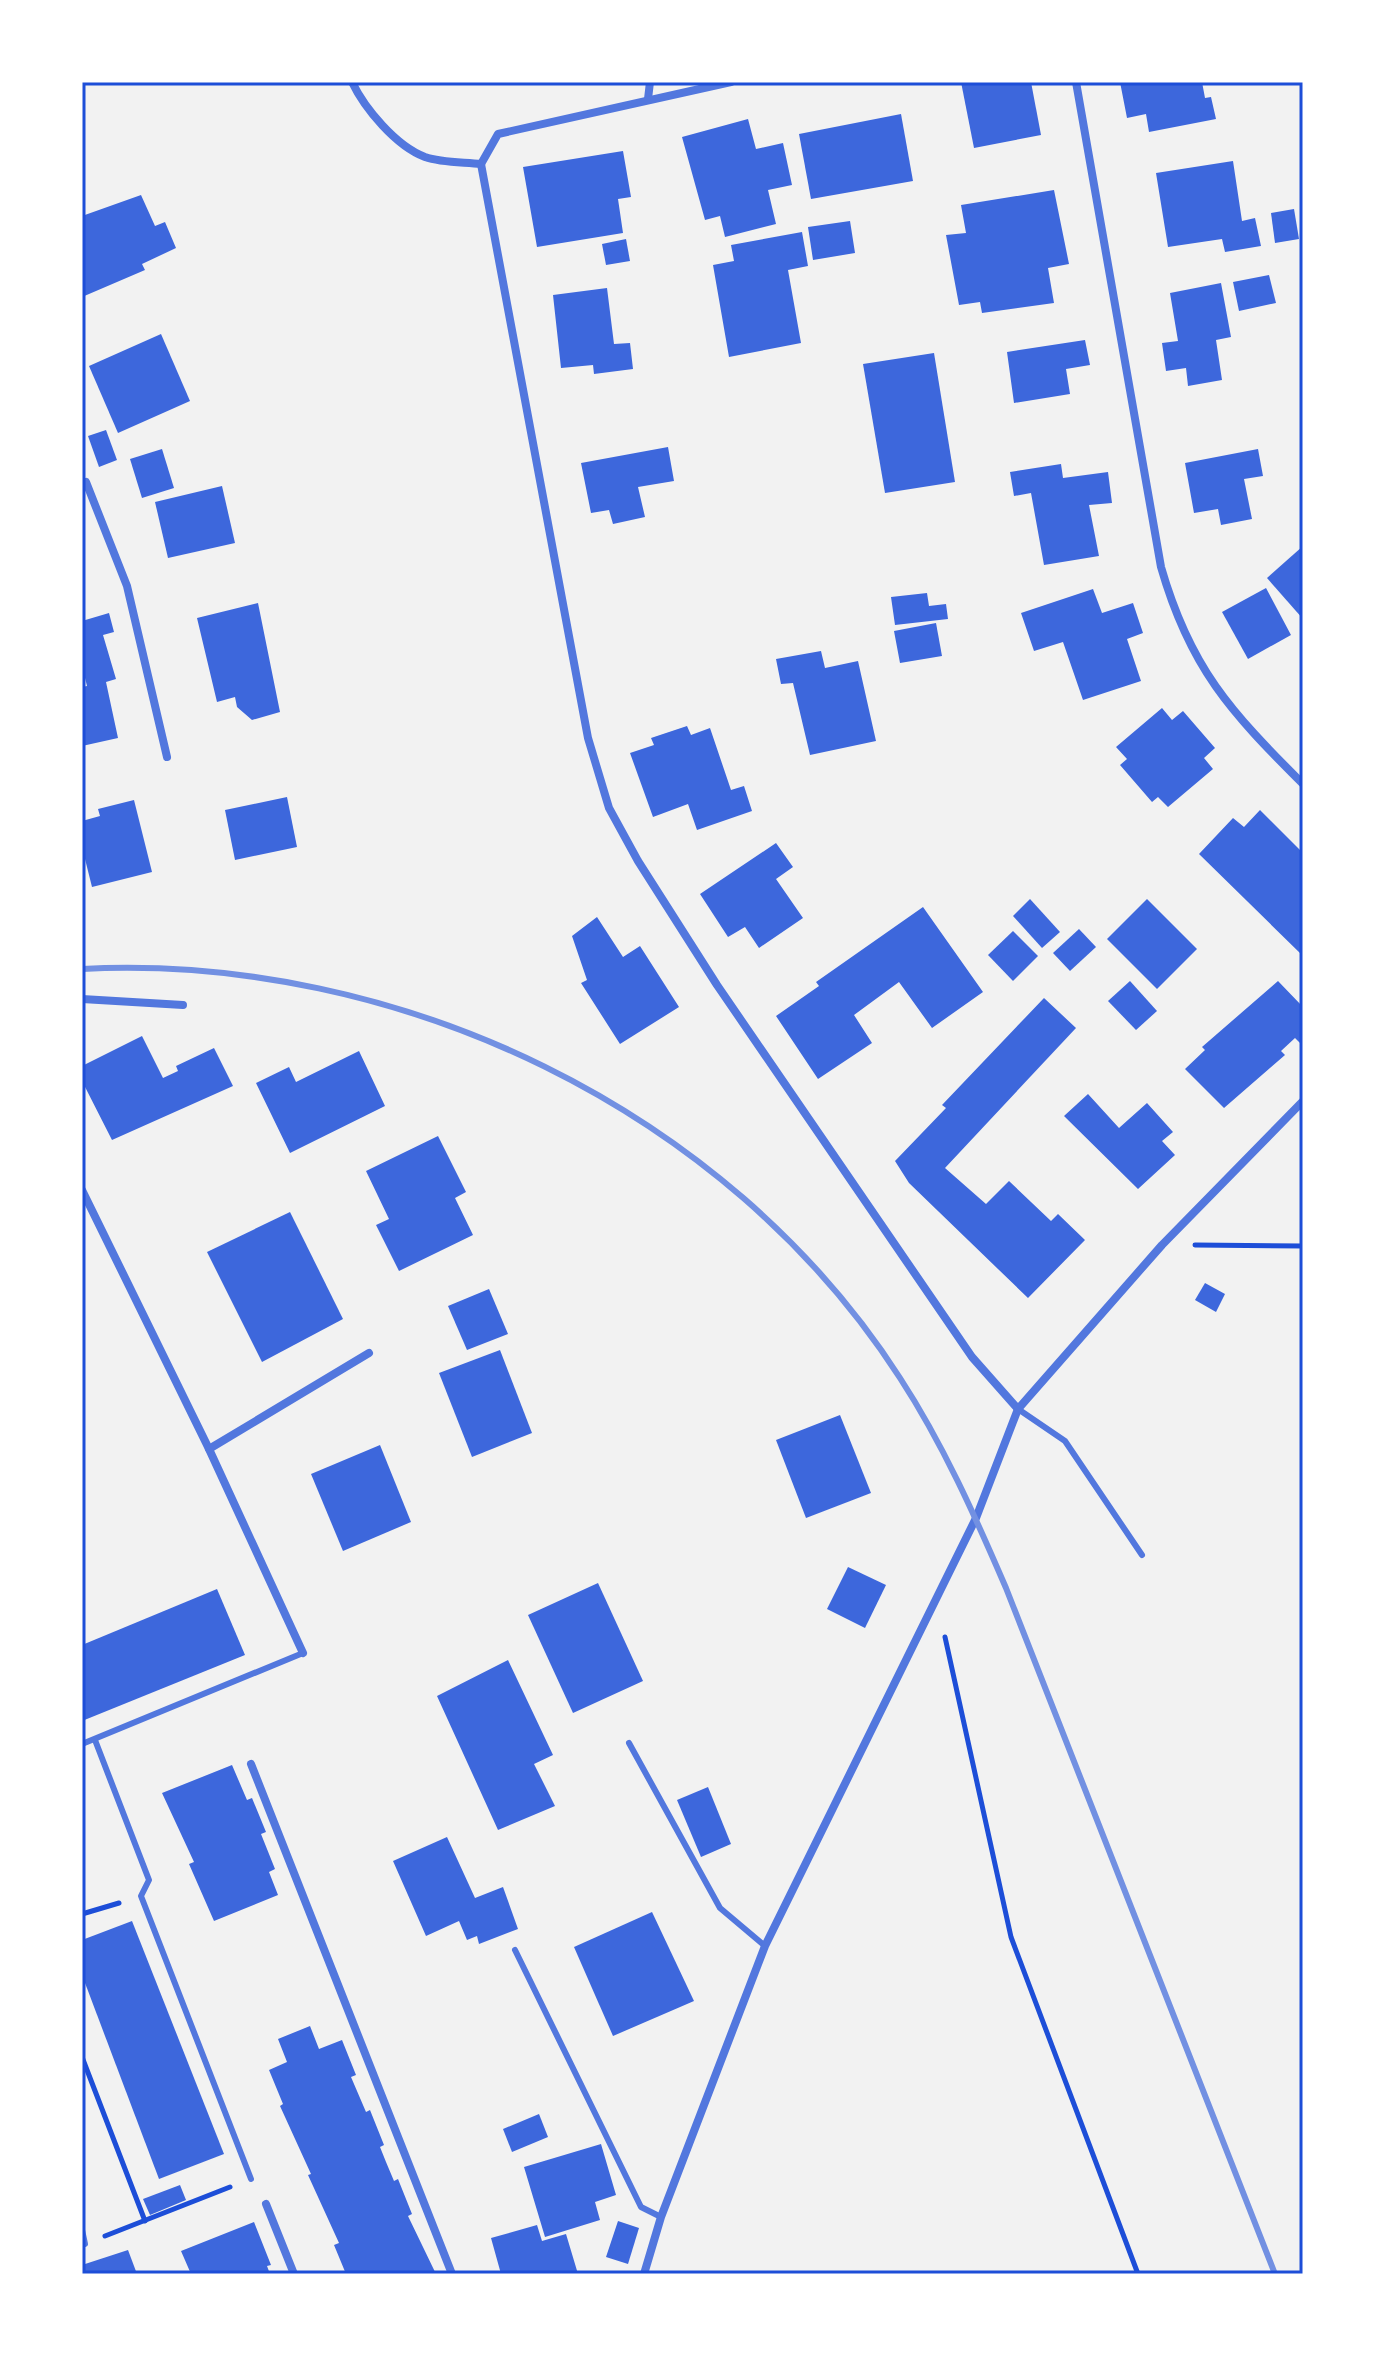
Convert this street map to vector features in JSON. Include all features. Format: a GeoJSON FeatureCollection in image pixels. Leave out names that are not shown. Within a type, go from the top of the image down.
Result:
{"type":"FeatureCollection","features":[{"type":"Feature","properties":{"kind":"street"},"geometry":{"type":"LineString","coordinates":[[352,82],[362,101],[399,139],[425,157],[481,164]]}},
{"type":"Feature","properties":{"kind":"street"},"geometry":{"type":"LineString","coordinates":[[648,99],[650,82]]}},
{"type":"Feature","properties":{"kind":"street"},"geometry":{"type":"LineString","coordinates":[[731,82],[498,134],[481,164],[588,738],[609,808],[638,861],[717,985],[972,1357],[1018,1409]]}},
{"type":"Feature","properties":{"kind":"street"},"geometry":{"type":"LineString","coordinates":[[1076,82],[1161,567],[1174,613],[1188,646],[1214,687],[1249,729],[1303,784]]}},
{"type":"Feature","properties":{"kind":"street"},"geometry":{"type":"LineString","coordinates":[[83,480],[127,586],[167,757]]}},
{"type":"Feature","properties":{"kind":"street"},"geometry":{"type":"LineString","coordinates":[[82,999],[183,1005]]}},
{"type":"Feature","properties":{"kind":"street"},"geometry":{"type":"LineString","coordinates":[[644,2274],[661,2217],[765,1946],[987,1493],[1018,1409],[1162,1245],[1303,1101]]}},
{"type":"Feature","properties":{"kind":"street"},"geometry":{"type":"LineString","coordinates":[[82,1190],[209,1449],[303,1653]]}},
{"type":"Feature","properties":{"kind":"street"},"geometry":{"type":"LineString","coordinates":[[209,1449],[369,1353]]}},
{"type":"Feature","properties":{"kind":"street"},"geometry":{"type":"LineString","coordinates":[[251,1764],[452,2274]]}},
{"type":"Feature","properties":{"kind":"street"},"geometry":{"type":"LineString","coordinates":[[266,2204],[294,2274]]}},
{"type":"Feature","properties":{"kind":"lane"},"geometry":{"type":"LineString","coordinates":[[1018,1409],[1065,1441],[1142,1555]]}},
{"type":"Feature","properties":{"kind":"lane"},"geometry":{"type":"LineString","coordinates":[[82,1744],[303,1653]]}},
{"type":"Feature","properties":{"kind":"lane"},"geometry":{"type":"LineString","coordinates":[[95,1740],[149,1880],[141,1896],[251,2179]]}},
{"type":"Feature","properties":{"kind":"lane"},"geometry":{"type":"LineString","coordinates":[[629,1743],[720,1908],[765,1946]]}},
{"type":"Feature","properties":{"kind":"lane"},"geometry":{"type":"LineString","coordinates":[[515,1950],[641,2207],[661,2217]]}},
{"type":"Feature","properties":{"kind":"lane"},"geometry":{"type":"LineString","coordinates":[[82,2230],[85,2244]]}},
{"type":"Feature","properties":{"kind":"path"},"geometry":{"type":"LineString","coordinates":[[1162,1245],[1303,1246]]}},
{"type":"Feature","properties":{"kind":"path"},"geometry":{"type":"LineString","coordinates":[[937,1597],[1011,1937],[1138,2274]]}},
{"type":"Feature","properties":{"kind":"path"},"geometry":{"type":"LineString","coordinates":[[82,1914],[141,1896]]}},
{"type":"Feature","properties":{"kind":"path"},"geometry":{"type":"LineString","coordinates":[[82,2057],[145,2221]]}},
{"type":"Feature","properties":{"kind":"path"},"geometry":{"type":"LineString","coordinates":[[85,2244],[251,2179]]}},
{"type":"Feature","properties":{"kind":"building"},"geometry":{"type":"Polygon","coordinates":[[[961,82],[1031,82],[1041,135],[974,148],[961,82]]]}},
{"type":"Feature","properties":{"kind":"building"},"geometry":{"type":"Polygon","coordinates":[[[1120,82],[1202,82],[1205,98],[1211,97],[1216,119],[1149,132],[1146,114],[1127,118],[1120,82]]]}},
{"type":"Feature","properties":{"kind":"building"},"geometry":{"type":"Polygon","coordinates":[[[901,114],[913,181],[811,199],[799,134],[901,114]]]}},
{"type":"Feature","properties":{"kind":"building"},"geometry":{"type":"Polygon","coordinates":[[[748,119],[756,149],[783,143],[792,185],[768,190],[776,224],[725,237],[720,216],[705,220],[682,137],[748,119]]]}},
{"type":"Feature","properties":{"kind":"building"},"geometry":{"type":"Polygon","coordinates":[[[623,151],[631,197],[618,199],[623,233],[537,247],[523,167],[623,151]]]}},
{"type":"Feature","properties":{"kind":"building"},"geometry":{"type":"Polygon","coordinates":[[[1233,161],[1242,221],[1255,218],[1261,246],[1225,252],[1222,239],[1168,247],[1156,173],[1233,161]]]}},
{"type":"Feature","properties":{"kind":"building"},"geometry":{"type":"Polygon","coordinates":[[[1054,190],[1069,264],[1048,268],[1054,303],[982,313],[980,302],[959,305],[946,235],[966,233],[961,205],[1054,190]]]}},
{"type":"Feature","properties":{"kind":"building"},"geometry":{"type":"Polygon","coordinates":[[[141,195],[155,226],[165,222],[176,248],[142,264],[145,270],[82,297],[82,216],[141,195]]]}},
{"type":"Feature","properties":{"kind":"building"},"geometry":{"type":"Polygon","coordinates":[[[1294,209],[1299,239],[1275,243],[1271,213],[1294,209]]]}},
{"type":"Feature","properties":{"kind":"building"},"geometry":{"type":"Polygon","coordinates":[[[850,221],[855,253],[813,260],[808,227],[850,221]]]}},
{"type":"Feature","properties":{"kind":"building"},"geometry":{"type":"Polygon","coordinates":[[[802,232],[808,266],[788,270],[801,343],[729,357],[713,265],[734,261],[731,245],[802,232]]]}},
{"type":"Feature","properties":{"kind":"building"},"geometry":{"type":"Polygon","coordinates":[[[626,239],[630,261],[606,265],[602,244],[626,239]]]}},
{"type":"Feature","properties":{"kind":"building"},"geometry":{"type":"Polygon","coordinates":[[[1269,275],[1276,303],[1239,311],[1233,282],[1269,275]]]}},
{"type":"Feature","properties":{"kind":"building"},"geometry":{"type":"Polygon","coordinates":[[[1221,283],[1231,337],[1216,340],[1222,380],[1188,386],[1186,368],[1166,371],[1162,343],[1178,341],[1170,293],[1221,283]]]}},
{"type":"Feature","properties":{"kind":"building"},"geometry":{"type":"Polygon","coordinates":[[[607,288],[614,344],[630,343],[633,369],[594,374],[593,365],[561,368],[553,295],[607,288]]]}},
{"type":"Feature","properties":{"kind":"building"},"geometry":{"type":"Polygon","coordinates":[[[161,334],[190,401],[118,433],[89,366],[161,334]]]}},
{"type":"Feature","properties":{"kind":"building"},"geometry":{"type":"Polygon","coordinates":[[[1085,340],[1090,365],[1066,369],[1070,394],[1014,403],[1007,352],[1085,340]]]}},
{"type":"Feature","properties":{"kind":"building"},"geometry":{"type":"Polygon","coordinates":[[[934,353],[955,482],[885,493],[863,364],[934,353]]]}},
{"type":"Feature","properties":{"kind":"building"},"geometry":{"type":"Polygon","coordinates":[[[106,430],[117,460],[99,467],[88,436],[106,430]]]}},
{"type":"Feature","properties":{"kind":"building"},"geometry":{"type":"Polygon","coordinates":[[[668,447],[674,481],[638,487],[645,517],[613,524],[609,510],[591,513],[581,463],[668,447]]]}},
{"type":"Feature","properties":{"kind":"building"},"geometry":{"type":"Polygon","coordinates":[[[162,449],[174,488],[142,498],[130,459],[162,449]]]}},
{"type":"Feature","properties":{"kind":"building"},"geometry":{"type":"Polygon","coordinates":[[[1258,449],[1263,476],[1244,479],[1252,519],[1221,525],[1218,509],[1194,513],[1185,463],[1258,449]]]}},
{"type":"Feature","properties":{"kind":"building"},"geometry":{"type":"Polygon","coordinates":[[[1061,464],[1063,478],[1108,472],[1112,503],[1089,505],[1099,556],[1044,565],[1031,493],[1014,496],[1010,472],[1061,464]]]}},
{"type":"Feature","properties":{"kind":"building"},"geometry":{"type":"Polygon","coordinates":[[[222,486],[235,543],[168,558],[155,502],[222,486]]]}},
{"type":"Feature","properties":{"kind":"building"},"geometry":{"type":"Polygon","coordinates":[[[1303,546],[1303,619],[1267,578],[1303,546]]]}},
{"type":"Feature","properties":{"kind":"building"},"geometry":{"type":"Polygon","coordinates":[[[1266,588],[1291,635],[1248,659],[1222,612],[1266,588]]]}},
{"type":"Feature","properties":{"kind":"building"},"geometry":{"type":"Polygon","coordinates":[[[1093,589],[1102,613],[1133,603],[1143,633],[1127,639],[1141,681],[1083,700],[1063,642],[1034,651],[1021,613],[1093,589]]]}},
{"type":"Feature","properties":{"kind":"building"},"geometry":{"type":"Polygon","coordinates":[[[927,593],[929,606],[946,604],[948,619],[895,625],[891,597],[927,593]]]}},
{"type":"Feature","properties":{"kind":"building"},"geometry":{"type":"Polygon","coordinates":[[[258,603],[280,712],[252,720],[237,707],[235,697],[217,702],[197,618],[258,603]]]}},
{"type":"Feature","properties":{"kind":"building"},"geometry":{"type":"Polygon","coordinates":[[[109,613],[114,632],[103,635],[116,679],[106,682],[118,738],[82,746],[82,687],[87,686],[82,666],[82,621],[109,613]]]}},
{"type":"Feature","properties":{"kind":"building"},"geometry":{"type":"Polygon","coordinates":[[[936,623],[942,656],[900,663],[894,631],[936,623]]]}},
{"type":"Feature","properties":{"kind":"building"},"geometry":{"type":"Polygon","coordinates":[[[821,651],[825,668],[858,661],[876,741],[810,755],[793,683],[781,684],[776,659],[821,651]]]}},
{"type":"Feature","properties":{"kind":"building"},"geometry":{"type":"Polygon","coordinates":[[[1162,708],[1172,720],[1183,711],[1215,748],[1204,758],[1213,769],[1168,807],[1158,797],[1152,802],[1120,765],[1127,759],[1116,747],[1162,708]]]}},
{"type":"Feature","properties":{"kind":"building"},"geometry":{"type":"Polygon","coordinates":[[[687,726],[691,735],[710,728],[731,790],[744,786],[752,811],[697,830],[688,804],[653,817],[630,753],[654,745],[651,738],[687,726]]]}},
{"type":"Feature","properties":{"kind":"building"},"geometry":{"type":"Polygon","coordinates":[[[287,797],[297,847],[235,860],[225,810],[287,797]]]}},
{"type":"Feature","properties":{"kind":"building"},"geometry":{"type":"Polygon","coordinates":[[[134,800],[152,872],[92,887],[82,847],[82,821],[100,816],[98,809],[134,800]]]}},
{"type":"Feature","properties":{"kind":"building"},"geometry":{"type":"Polygon","coordinates":[[[1260,810],[1303,853],[1303,956],[1199,854],[1233,818],[1244,827],[1260,810]]]}},
{"type":"Feature","properties":{"kind":"building"},"geometry":{"type":"Polygon","coordinates":[[[776,843],[793,867],[776,879],[803,918],[759,948],[745,927],[728,937],[700,894],[776,843]]]}},
{"type":"Feature","properties":{"kind":"building"},"geometry":{"type":"Polygon","coordinates":[[[1030,899],[1060,932],[1042,948],[1013,916],[1030,899]]]}},
{"type":"Feature","properties":{"kind":"building"},"geometry":{"type":"Polygon","coordinates":[[[1147,899],[1197,949],[1157,989],[1107,939],[1147,899]]]}},
{"type":"Feature","properties":{"kind":"building"},"geometry":{"type":"Polygon","coordinates":[[[923,907],[983,992],[932,1028],[899,982],[854,1015],[872,1043],[818,1079],[776,1016],[819,986],[816,982],[923,907]]]}},
{"type":"Feature","properties":{"kind":"building"},"geometry":{"type":"Polygon","coordinates":[[[597,917],[623,957],[640,946],[679,1007],[620,1044],[581,983],[587,980],[572,936],[597,917]]]}},
{"type":"Feature","properties":{"kind":"building"},"geometry":{"type":"Polygon","coordinates":[[[1079,929],[1096,947],[1070,971],[1053,953],[1079,929]]]}},
{"type":"Feature","properties":{"kind":"building"},"geometry":{"type":"Polygon","coordinates":[[[1013,931],[1038,956],[1013,981],[988,955],[1013,931]]]}},
{"type":"Feature","properties":{"kind":"building"},"geometry":{"type":"Polygon","coordinates":[[[1130,981],[1157,1011],[1136,1030],[1108,1001],[1130,981]]]}},
{"type":"Feature","properties":{"kind":"building"},"geometry":{"type":"Polygon","coordinates":[[[1278,981],[1303,1007],[1303,1046],[1295,1038],[1281,1051],[1285,1055],[1224,1108],[1185,1069],[1205,1050],[1202,1047],[1278,981]]]}},
{"type":"Feature","properties":{"kind":"building"},"geometry":{"type":"Polygon","coordinates":[[[1044,998],[1076,1028],[945,1168],[986,1204],[1009,1181],[1051,1221],[1058,1214],[1085,1240],[1028,1298],[909,1183],[895,1161],[946,1108],[942,1105],[1044,998]]]}},
{"type":"Feature","properties":{"kind":"building"},"geometry":{"type":"Polygon","coordinates":[[[142,1036],[163,1078],[178,1071],[176,1066],[214,1048],[233,1086],[112,1140],[82,1081],[82,1066],[142,1036]]]}},
{"type":"Feature","properties":{"kind":"building"},"geometry":{"type":"Polygon","coordinates":[[[359,1051],[385,1106],[290,1153],[256,1083],[289,1067],[296,1082],[359,1051]]]}},
{"type":"Feature","properties":{"kind":"building"},"geometry":{"type":"Polygon","coordinates":[[[1088,1094],[1119,1128],[1147,1103],[1173,1132],[1162,1141],[1175,1155],[1138,1189],[1064,1116],[1088,1094]]]}},
{"type":"Feature","properties":{"kind":"building"},"geometry":{"type":"Polygon","coordinates":[[[438,1136],[466,1192],[455,1198],[473,1235],[399,1271],[376,1225],[389,1219],[366,1171],[438,1136]]]}},
{"type":"Feature","properties":{"kind":"building"},"geometry":{"type":"Polygon","coordinates":[[[290,1212],[343,1319],[262,1362],[207,1252],[290,1212]]]}},
{"type":"Feature","properties":{"kind":"building"},"geometry":{"type":"Polygon","coordinates":[[[1205,1283],[1225,1294],[1216,1312],[1195,1300],[1205,1283]]]}},
{"type":"Feature","properties":{"kind":"building"},"geometry":{"type":"Polygon","coordinates":[[[489,1289],[508,1334],[467,1350],[448,1306],[489,1289]]]}},
{"type":"Feature","properties":{"kind":"building"},"geometry":{"type":"Polygon","coordinates":[[[500,1350],[532,1433],[472,1457],[439,1373],[500,1350]]]}},
{"type":"Feature","properties":{"kind":"building"},"geometry":{"type":"Polygon","coordinates":[[[840,1415],[871,1493],[806,1518],[776,1440],[840,1415]]]}},
{"type":"Feature","properties":{"kind":"building"},"geometry":{"type":"Polygon","coordinates":[[[380,1445],[411,1522],[343,1551],[311,1474],[380,1445]]]}},
{"type":"Feature","properties":{"kind":"building"},"geometry":{"type":"Polygon","coordinates":[[[848,1567],[886,1585],[865,1628],[827,1609],[848,1567]]]}},
{"type":"Feature","properties":{"kind":"building"},"geometry":{"type":"Polygon","coordinates":[[[598,1583],[643,1681],[573,1713],[528,1615],[598,1583]]]}},
{"type":"Feature","properties":{"kind":"building"},"geometry":{"type":"Polygon","coordinates":[[[217,1589],[245,1655],[82,1721],[82,1645],[217,1589]]]}},
{"type":"Feature","properties":{"kind":"building"},"geometry":{"type":"Polygon","coordinates":[[[508,1660],[553,1755],[534,1764],[555,1806],[498,1830],[437,1696],[508,1660]]]}},
{"type":"Feature","properties":{"kind":"building"},"geometry":{"type":"Polygon","coordinates":[[[232,1765],[247,1800],[252,1798],[266,1832],[261,1834],[275,1869],[269,1872],[278,1895],[214,1921],[189,1864],[194,1862],[162,1793],[232,1765]]]}},
{"type":"Feature","properties":{"kind":"building"},"geometry":{"type":"Polygon","coordinates":[[[708,1787],[731,1844],[701,1857],[677,1800],[708,1787]]]}},
{"type":"Feature","properties":{"kind":"building"},"geometry":{"type":"Polygon","coordinates":[[[447,1837],[475,1898],[503,1887],[518,1929],[479,1944],[477,1936],[467,1940],[459,1921],[426,1936],[393,1861],[447,1837]]]}},
{"type":"Feature","properties":{"kind":"building"},"geometry":{"type":"Polygon","coordinates":[[[652,1912],[694,2001],[613,2036],[574,1947],[652,1912]]]}},
{"type":"Feature","properties":{"kind":"building"},"geometry":{"type":"Polygon","coordinates":[[[132,1921],[224,2154],[159,2179],[82,1975],[82,1940],[132,1921]]]}},
{"type":"Feature","properties":{"kind":"building"},"geometry":{"type":"Polygon","coordinates":[[[310,2026],[319,2049],[342,2040],[356,2075],[351,2077],[366,2112],[370,2110],[384,2145],[380,2147],[386,2162],[394,2181],[398,2179],[412,2214],[408,2216],[436,2274],[346,2274],[334,2245],[339,2243],[280,2106],[283,2104],[269,2070],[287,2062],[278,2039],[310,2026]]]}},
{"type":"Feature","properties":{"kind":"building"},"geometry":{"type":"Polygon","coordinates":[[[539,2114],[548,2137],[512,2152],[503,2129],[539,2114]]]}},
{"type":"Feature","properties":{"kind":"building"},"geometry":{"type":"Polygon","coordinates":[[[601,2144],[616,2195],[595,2202],[600,2220],[545,2237],[524,2167],[601,2144]]]}},
{"type":"Feature","properties":{"kind":"building"},"geometry":{"type":"Polygon","coordinates":[[[180,2185],[186,2200],[150,2215],[143,2199],[180,2185]]]}},
{"type":"Feature","properties":{"kind":"building"},"geometry":{"type":"Polygon","coordinates":[[[618,2221],[639,2228],[628,2264],[606,2257],[618,2221]]]}},
{"type":"Feature","properties":{"kind":"building"},"geometry":{"type":"Polygon","coordinates":[[[254,2222],[271,2265],[267,2266],[270,2274],[191,2274],[181,2251],[254,2222]]]}},
{"type":"Feature","properties":{"kind":"building"},"geometry":{"type":"Polygon","coordinates":[[[537,2225],[542,2241],[566,2234],[578,2274],[501,2274],[491,2238],[537,2225]]]}},
{"type":"Feature","properties":{"kind":"building"},"geometry":{"type":"Polygon","coordinates":[[[128,2250],[137,2274],[82,2274],[82,2265],[128,2250]]]}},
{"type":"Feature","properties":{"kind":"railway"},"geometry":{"type":"LineString","coordinates":[[82,969],[201,971],[319,988],[434,1020],[545,1067],[648,1126],[744,1198],[828,1283],[916,1403],[982,1534],[1006,1588],[1275,2274]]}}]}
